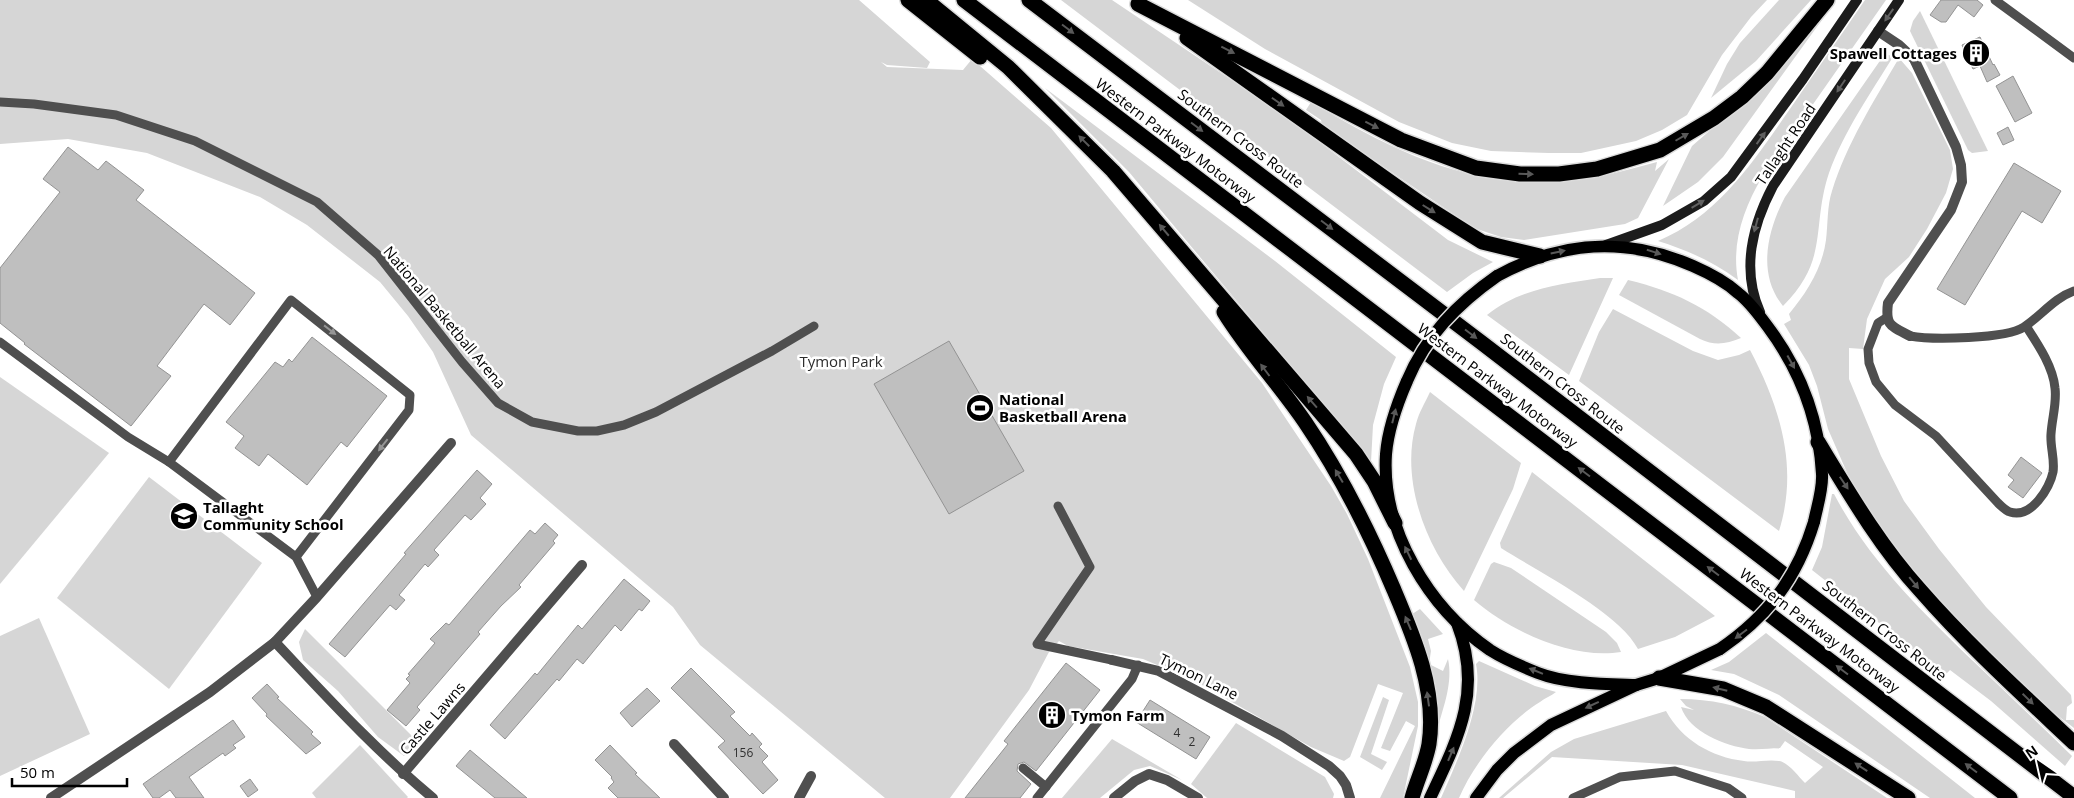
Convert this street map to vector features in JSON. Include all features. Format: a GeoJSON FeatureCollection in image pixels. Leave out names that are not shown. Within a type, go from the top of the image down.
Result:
{"type":"FeatureCollection","features":[{"type":"Feature","properties":{"kind":"highway"},"geometry":{"type":"LineString","coordinates":[[908,0],[1001,74],[1054,111]]}},
{"type":"Feature","properties":{"kind":"highway"},"geometry":{"type":"LineString","coordinates":[[926,0],[1008,67],[1113,171],[1356,454],[1374,481],[1395,523]]}},
{"type":"Feature","properties":{"kind":"highway","name":"Western Parkway Motorway"},"geometry":{"type":"LineString","coordinates":[[964,0],[2010,798]]}},
{"type":"Feature","properties":{"kind":"highway","name":"Southern Cross Route"},"geometry":{"type":"LineString","coordinates":[[1029,0],[1482,343],[2074,797]]}},
{"type":"Feature","properties":{"kind":"highway"},"geometry":{"type":"LineString","coordinates":[[1135,2],[1401,140],[1476,168],[1520,174],[1559,174],[1597,169],[1660,150],[1714,118],[1742,97],[1767,73],[1827,0]]}},
{"type":"Feature","properties":{"kind":"highway"},"geometry":{"type":"LineString","coordinates":[[1135,2],[1420,203],[1466,232],[1482,242],[1540,256]]}},
{"type":"Feature","properties":{"kind":"highway"},"geometry":{"type":"LineString","coordinates":[[1196,267],[1235,330],[1305,422],[1339,477],[1357,509],[1411,630],[1423,669],[1430,706],[1429,744],[1412,798]]}},
{"type":"Feature","properties":{"kind":"highway"},"geometry":{"type":"LineString","coordinates":[[1818,442],[1884,544],[1919,590],[1953,626],[2074,743]]}},
{"type":"Feature","properties":{"kind":"highway"},"geometry":{"type":"LineString","coordinates":[[1659,678],[1723,689],[1766,707],[1908,798]]}},
{"type":"Feature","properties":{"kind":"main road","name":"Tallaght Road"},"geometry":{"type":"LineString","coordinates":[[1605,245],[1662,225],[1704,201],[1731,177],[1858,0]]}},
{"type":"Feature","properties":{"kind":"main road","name":"Tallaght Road"},"geometry":{"type":"LineString","coordinates":[[1764,321],[1755,300],[1749,266],[1756,223],[1762,207],[1773,186],[1899,0]]}},
{"type":"Feature","properties":{"kind":"main road"},"geometry":{"type":"LineString","coordinates":[[1476,798],[1497,770],[1532,738],[1551,725],[1636,685],[1659,678],[1720,649],[1745,632],[1768,609],[1799,564],[1808,544],[1814,522],[1822,476],[1812,409],[1800,377],[1782,345],[1764,321],[1737,292],[1708,273],[1676,259],[1645,249],[1605,245],[1559,251],[1517,265],[1473,292],[1444,321],[1424,347],[1397,405],[1386,452],[1388,493],[1395,523],[1419,576],[1456,621],[1491,650],[1540,674],[1590,684],[1636,685]]}},
{"type":"Feature","properties":{"kind":"main road"},"geometry":{"type":"LineString","coordinates":[[1430,798],[1459,733],[1470,687],[1469,667],[1462,635],[1456,621]]}},
{"type":"Feature","properties":{"kind":"street"},"geometry":{"type":"LineString","coordinates":[[1878,31],[1899,45],[1914,59],[1956,147],[1961,165],[1962,182],[1951,210],[1888,303],[1886,318],[1889,324],[1910,336]]}},
{"type":"Feature","properties":{"kind":"street"},"geometry":{"type":"LineString","coordinates":[[51,798],[202,698],[275,642],[317,597],[451,443]]}},
{"type":"Feature","properties":{"kind":"street","name":"Castle Lawns"},"geometry":{"type":"LineString","coordinates":[[275,642],[343,715],[404,774],[582,565]]}},
{"type":"Feature","properties":{"kind":"street","name":"Tymon Lane"},"geometry":{"type":"LineString","coordinates":[[1112,660],[1159,671],[1282,736],[1329,766],[1340,776],[1346,785],[1350,798]]}},
{"type":"Feature","properties":{"kind":"street"},"geometry":{"type":"LineString","coordinates":[[674,744],[724,798]]}},
{"type":"Feature","properties":{"kind":"street"},"geometry":{"type":"LineString","coordinates":[[404,774],[434,798]]}},
{"type":"Feature","properties":{"kind":"street"},"geometry":{"type":"LineString","coordinates":[[1114,798],[1135,781],[1149,774],[1167,780],[1198,798]]}},
{"type":"Feature","properties":{"kind":"street"},"geometry":{"type":"LineString","coordinates":[[799,798],[811,776]]}},
{"type":"Feature","properties":{"kind":"lane"},"geometry":{"type":"LineString","coordinates":[[1995,0],[2074,58]]}},
{"type":"Feature","properties":{"kind":"lane","name":"National Basketball Arena"},"geometry":{"type":"LineString","coordinates":[[0,102],[34,104],[116,114],[195,141],[317,202],[378,255],[462,362],[498,403],[532,422],[578,431],[597,431],[624,425],[656,412],[772,351],[814,326]]}},
{"type":"Feature","properties":{"kind":"lane"},"geometry":{"type":"LineString","coordinates":[[1910,336],[1957,338],[2008,333],[2026,326],[2069,292],[2074,285]]}},
{"type":"Feature","properties":{"kind":"lane"},"geometry":{"type":"LineString","coordinates":[[169,462],[291,300],[410,395],[409,410],[296,557]]}},
{"type":"Feature","properties":{"kind":"lane"},"geometry":{"type":"LineString","coordinates":[[1886,318],[1878,323],[1868,349],[1869,363],[1876,382],[1895,405],[1936,436],[1998,503],[2009,512],[2016,513],[2027,511],[2034,504],[2049,484],[2053,472],[2051,433],[2055,387],[2038,345],[2026,326]]}},
{"type":"Feature","properties":{"kind":"lane"},"geometry":{"type":"LineString","coordinates":[[0,342],[128,437],[169,462],[296,557],[317,597]]}},
{"type":"Feature","properties":{"kind":"lane"},"geometry":{"type":"LineString","coordinates":[[1058,506],[1090,567],[1037,644],[1112,660]]}},
{"type":"Feature","properties":{"kind":"lane"},"geometry":{"type":"LineString","coordinates":[[1038,798],[1132,679],[1138,665]]}},
{"type":"Feature","properties":{"kind":"lane"},"geometry":{"type":"LineString","coordinates":[[1023,768],[1046,787]]}},
{"type":"Feature","properties":{"kind":"lane"},"geometry":{"type":"LineString","coordinates":[[1573,798],[1620,777],[1675,770],[1728,788],[1742,798]]}},
{"type":"Feature","properties":{"kind":"green space","name":"Tymon Park"},"geometry":{"type":"Polygon","coordinates":[[[0,0],[859,0],[930,62],[927,68],[887,65],[881,62],[887,67],[963,70],[972,59],[1051,128],[1262,383],[1331,486],[1347,514],[1368,559],[1410,667],[1418,702],[1418,726],[1403,798],[1380,798],[1415,726],[1406,721],[1390,751],[1381,748],[1403,693],[1378,684],[1350,757],[1344,761],[1311,747],[1195,681],[1143,659],[1068,646],[1059,641],[1049,652],[1029,690],[950,798],[885,798],[700,645],[673,607],[471,435],[433,352],[408,316],[380,282],[307,225],[260,197],[147,153],[68,139],[0,144],[0,0]]]}},
{"type":"Feature","properties":{"kind":"green space"},"geometry":{"type":"Polygon","coordinates":[[[1061,0],[1112,0],[1285,116],[1448,240],[1493,262],[1473,273],[1447,292],[1061,0]]]}},
{"type":"Feature","properties":{"kind":"green space"},"geometry":{"type":"Polygon","coordinates":[[[1188,0],[1767,0],[1751,17],[1722,55],[1687,115],[1662,130],[1636,141],[1581,153],[1549,153],[1491,151],[1452,143],[1399,122],[1265,49],[1188,0]]]}},
{"type":"Feature","properties":{"kind":"green space"},"geometry":{"type":"Polygon","coordinates":[[[1779,0],[1811,0],[1756,61],[1711,98],[1727,64],[1740,43],[1779,0]]]}},
{"type":"Feature","properties":{"kind":"green space"},"geometry":{"type":"Polygon","coordinates":[[[1865,0],[1886,0],[1762,177],[1750,201],[1738,239],[1736,266],[1738,280],[1700,257],[1658,241],[1680,230],[1700,216],[1734,184],[1764,146],[1865,0]]]}},
{"type":"Feature","properties":{"kind":"green space"},"geometry":{"type":"Polygon","coordinates":[[[1920,11],[1988,151],[1972,153],[1968,150],[1910,31],[1913,21],[1920,11]]]}},
{"type":"Feature","properties":{"kind":"green space"},"geometry":{"type":"Polygon","coordinates":[[[1824,17],[1723,157],[1698,182],[1663,206],[1692,146],[1744,101],[1824,17]]]}},
{"type":"Feature","properties":{"kind":"green space"},"geometry":{"type":"Polygon","coordinates":[[[1884,55],[1894,55],[1850,127],[1835,157],[1824,192],[1813,258],[1798,289],[1783,306],[1775,294],[1767,266],[1767,252],[1773,224],[1785,197],[1884,55]]]}},
{"type":"Feature","properties":{"kind":"green space"},"geometry":{"type":"Polygon","coordinates":[[[1899,58],[1912,73],[1950,150],[1953,169],[1946,193],[1927,229],[1909,257],[1885,279],[1867,319],[1863,349],[1849,348],[1849,379],[1881,456],[1904,501],[1939,549],[1986,607],[2071,695],[2072,703],[2067,707],[2066,720],[2074,720],[2074,728],[2053,712],[1950,614],[1899,560],[1852,484],[1828,429],[1817,386],[1809,365],[1784,324],[1791,320],[1789,314],[1808,289],[1821,261],[1826,240],[1830,197],[1845,156],[1899,58]]]}},
{"type":"Feature","properties":{"kind":"green space"},"geometry":{"type":"Polygon","coordinates":[[[1045,88],[1275,261],[1396,357],[1384,384],[1373,425],[1371,462],[1129,172],[1045,88]]]}},
{"type":"Feature","properties":{"kind":"green space"},"geometry":{"type":"Polygon","coordinates":[[[1311,102],[1371,136],[1401,150],[1463,172],[1495,179],[1529,182],[1576,180],[1611,174],[1657,162],[1655,171],[1669,159],[1638,218],[1625,224],[1524,240],[1501,237],[1474,228],[1322,125],[1321,120],[1306,110],[1311,102]]]}},
{"type":"Feature","properties":{"kind":"green space"},"geometry":{"type":"Polygon","coordinates":[[[1600,278],[1613,278],[1569,375],[1487,315],[1499,306],[1526,293],[1555,285],[1600,278]]]}},
{"type":"Feature","properties":{"kind":"green space"},"geometry":{"type":"Polygon","coordinates":[[[1628,280],[1660,289],[1702,308],[1741,338],[1720,343],[1711,343],[1700,339],[1619,295],[1628,280]]]}},
{"type":"Feature","properties":{"kind":"green space"},"geometry":{"type":"Polygon","coordinates":[[[1613,309],[1693,351],[1718,360],[1750,350],[1778,415],[1787,461],[1785,507],[1779,531],[1579,381],[1599,332],[1613,309]]]}},
{"type":"Feature","properties":{"kind":"green space"},"geometry":{"type":"Polygon","coordinates":[[[0,377],[109,453],[0,584],[0,377]]]}},
{"type":"Feature","properties":{"kind":"green space"},"geometry":{"type":"Polygon","coordinates":[[[1430,392],[1521,463],[1513,489],[1464,591],[1438,555],[1420,513],[1414,490],[1411,468],[1412,446],[1417,420],[1430,392]]]}},
{"type":"Feature","properties":{"kind":"green space"},"geometry":{"type":"Polygon","coordinates":[[[1532,472],[1715,616],[1675,637],[1638,649],[1628,635],[1614,621],[1596,607],[1501,548],[1500,543],[1532,472]]]}},
{"type":"Feature","properties":{"kind":"green space"},"geometry":{"type":"Polygon","coordinates":[[[149,477],[262,563],[169,689],[57,598],[149,477]]]}},
{"type":"Feature","properties":{"kind":"green space"},"geometry":{"type":"Polygon","coordinates":[[[1832,494],[1834,494],[1863,540],[1896,583],[1953,642],[2072,756],[2065,766],[1991,701],[1950,670],[1945,675],[1812,570],[1822,547],[1832,494]]]}},
{"type":"Feature","properties":{"kind":"green space"},"geometry":{"type":"Polygon","coordinates":[[[1494,562],[1511,568],[1606,632],[1617,643],[1621,652],[1582,652],[1562,647],[1523,632],[1489,611],[1474,600],[1491,564],[1494,562]]]}},
{"type":"Feature","properties":{"kind":"green space"},"geometry":{"type":"Polygon","coordinates":[[[1420,609],[1443,634],[1428,639],[1431,651],[1429,664],[1443,671],[1448,659],[1449,685],[1438,727],[1433,724],[1409,616],[1420,609]]]}},
{"type":"Feature","properties":{"kind":"green space"},"geometry":{"type":"Polygon","coordinates":[[[39,618],[90,734],[0,776],[0,636],[39,618]]]}},
{"type":"Feature","properties":{"kind":"green space"},"geometry":{"type":"Polygon","coordinates":[[[305,629],[420,744],[404,756],[378,737],[338,691],[303,660],[299,642],[305,629]]]}},
{"type":"Feature","properties":{"kind":"green space"},"geometry":{"type":"Polygon","coordinates":[[[1766,633],[1975,798],[1930,798],[1779,695],[1734,674],[1711,670],[1729,662],[1766,633]]]}},
{"type":"Feature","properties":{"kind":"green space"},"geometry":{"type":"Polygon","coordinates":[[[1479,661],[1535,686],[1556,692],[1528,710],[1493,744],[1473,771],[1459,798],[1441,798],[1468,732],[1473,714],[1476,697],[1476,664],[1479,661]]]}},
{"type":"Feature","properties":{"kind":"green space"},"geometry":{"type":"Polygon","coordinates":[[[1383,697],[1389,700],[1371,754],[1387,762],[1382,770],[1360,757],[1383,697]]]}},
{"type":"Feature","properties":{"kind":"green space"},"geometry":{"type":"Polygon","coordinates":[[[1680,699],[1724,704],[1765,717],[1887,798],[1795,798],[1795,791],[1682,765],[1552,757],[1503,798],[1499,798],[1551,752],[1574,739],[1666,711],[1689,739],[1720,756],[1748,761],[1779,761],[1789,767],[1805,783],[1823,767],[1785,741],[1780,748],[1749,749],[1719,741],[1692,724],[1685,716],[1681,707],[1694,710],[1686,706],[1680,699]]]}},
{"type":"Feature","properties":{"kind":"green space"},"geometry":{"type":"Polygon","coordinates":[[[1236,723],[1325,777],[1334,794],[1333,798],[1207,798],[1191,784],[1236,723]]]}},
{"type":"Feature","properties":{"kind":"green space"},"geometry":{"type":"Polygon","coordinates":[[[1112,739],[1182,780],[1150,766],[1134,770],[1100,798],[1062,798],[1112,739]]]}},
{"type":"Feature","properties":{"kind":"green space"},"geometry":{"type":"Polygon","coordinates":[[[360,745],[407,798],[316,798],[312,793],[360,745]]]}},
{"type":"Feature","properties":{"kind":"building"},"geometry":{"type":"Polygon","coordinates":[[[1941,0],[1977,0],[1983,5],[1974,17],[1958,5],[1946,22],[1941,22],[1930,15],[1941,0]]]}},
{"type":"Feature","properties":{"kind":"building","name":"Spawell Cottages"},"geometry":{"type":"Polygon","coordinates":[[[1980,37],[1993,65],[2000,75],[1987,82],[1980,66],[1973,69],[1962,45],[1980,37]]]}},
{"type":"Feature","properties":{"kind":"building"},"geometry":{"type":"Polygon","coordinates":[[[2013,76],[2032,113],[2015,122],[1996,86],[2013,76]]]}},
{"type":"Feature","properties":{"kind":"building"},"geometry":{"type":"Polygon","coordinates":[[[2008,127],[2014,140],[2003,145],[1997,133],[2008,127]]]}},
{"type":"Feature","properties":{"kind":"building"},"geometry":{"type":"Polygon","coordinates":[[[68,147],[98,170],[106,161],[144,190],[136,200],[255,293],[230,325],[204,304],[157,366],[171,376],[131,426],[24,344],[0,323],[0,268],[60,192],[43,179],[68,147]]]}},
{"type":"Feature","properties":{"kind":"building"},"geometry":{"type":"Polygon","coordinates":[[[2014,163],[2061,191],[2042,223],[2022,211],[1965,305],[1937,289],[2014,163]]]}},
{"type":"Feature","properties":{"kind":"building"},"geometry":{"type":"Polygon","coordinates":[[[312,337],[387,396],[347,447],[341,442],[307,485],[268,454],[259,466],[235,448],[244,436],[226,422],[275,362],[283,367],[289,359],[292,362],[312,337]]]}},
{"type":"Feature","properties":{"kind":"building","name":"National Basketball Arena"},"geometry":{"type":"Polygon","coordinates":[[[949,341],[1024,471],[949,514],[874,384],[949,341]]]}},
{"type":"Feature","properties":{"kind":"building"},"geometry":{"type":"Polygon","coordinates":[[[2021,457],[2042,473],[2023,498],[2008,487],[2014,480],[2008,475],[2021,457]]]}},
{"type":"Feature","properties":{"kind":"building"},"geometry":{"type":"Polygon","coordinates":[[[477,470],[492,484],[480,498],[486,504],[471,520],[465,515],[434,550],[439,555],[428,567],[425,564],[399,595],[405,600],[396,610],[390,605],[345,657],[329,644],[406,554],[404,553],[477,470]]]}},
{"type":"Feature","properties":{"kind":"building"},"geometry":{"type":"Polygon","coordinates":[[[545,523],[558,535],[553,541],[555,543],[519,585],[521,587],[478,632],[480,634],[417,707],[420,710],[406,726],[387,710],[410,683],[406,679],[410,675],[408,674],[435,643],[430,639],[446,623],[449,625],[530,530],[535,534],[545,523]]]}},
{"type":"Feature","properties":{"kind":"building"},"geometry":{"type":"Polygon","coordinates":[[[624,579],[650,601],[642,611],[639,609],[621,631],[615,625],[583,664],[577,659],[505,739],[490,725],[535,673],[537,675],[578,625],[582,629],[624,579]]]}},
{"type":"Feature","properties":{"kind":"building","name":"Tymon Farm"},"geometry":{"type":"Polygon","coordinates":[[[1066,663],[1100,690],[1036,771],[1024,762],[1018,764],[1017,771],[1031,784],[1020,798],[965,798],[1008,744],[1004,741],[1066,663]]]}},
{"type":"Feature","properties":{"kind":"building"},"geometry":{"type":"Polygon","coordinates":[[[691,668],[735,712],[730,716],[750,736],[752,733],[762,744],[759,747],[768,756],[762,762],[778,780],[763,794],[718,747],[725,741],[671,688],[691,668]]]}},
{"type":"Feature","properties":{"kind":"building"},"geometry":{"type":"Polygon","coordinates":[[[267,684],[279,697],[277,698],[313,732],[311,734],[321,743],[306,754],[266,716],[267,714],[252,698],[267,684]]]}},
{"type":"Feature","properties":{"kind":"building"},"geometry":{"type":"Polygon","coordinates":[[[647,688],[660,701],[632,727],[620,713],[647,688]]]}},
{"type":"Feature","properties":{"kind":"building"},"geometry":{"type":"Polygon","coordinates":[[[1150,700],[1210,737],[1196,759],[1136,722],[1150,700]]]}},
{"type":"Feature","properties":{"kind":"building"},"geometry":{"type":"Polygon","coordinates":[[[233,720],[245,737],[233,745],[236,748],[225,756],[223,753],[189,777],[204,798],[176,798],[170,790],[159,798],[153,798],[143,784],[233,720]]]}},
{"type":"Feature","properties":{"kind":"building"},"geometry":{"type":"Polygon","coordinates":[[[610,745],[637,773],[635,774],[660,798],[618,798],[608,788],[614,782],[612,777],[595,760],[610,745]]]}},
{"type":"Feature","properties":{"kind":"building"},"geometry":{"type":"Polygon","coordinates":[[[470,750],[527,798],[495,798],[456,766],[470,750]]]}},
{"type":"Feature","properties":{"kind":"building"},"geometry":{"type":"Polygon","coordinates":[[[250,779],[258,790],[248,797],[240,786],[250,779]]]}},
{"type":"Feature","properties":{"kind":"place","name":"Spawell Cottages"},"geometry":{"type":"Point","coordinates":[1976,53]}},
{"type":"Feature","properties":{"kind":"place","name":"National Basketball Arena"},"geometry":{"type":"Point","coordinates":[980,408]}},
{"type":"Feature","properties":{"kind":"place","name":"Tallaght Community School"},"geometry":{"type":"Point","coordinates":[184,516]}},
{"type":"Feature","properties":{"kind":"place","name":"Tymon Farm"},"geometry":{"type":"Point","coordinates":[1052,715]}}]}
